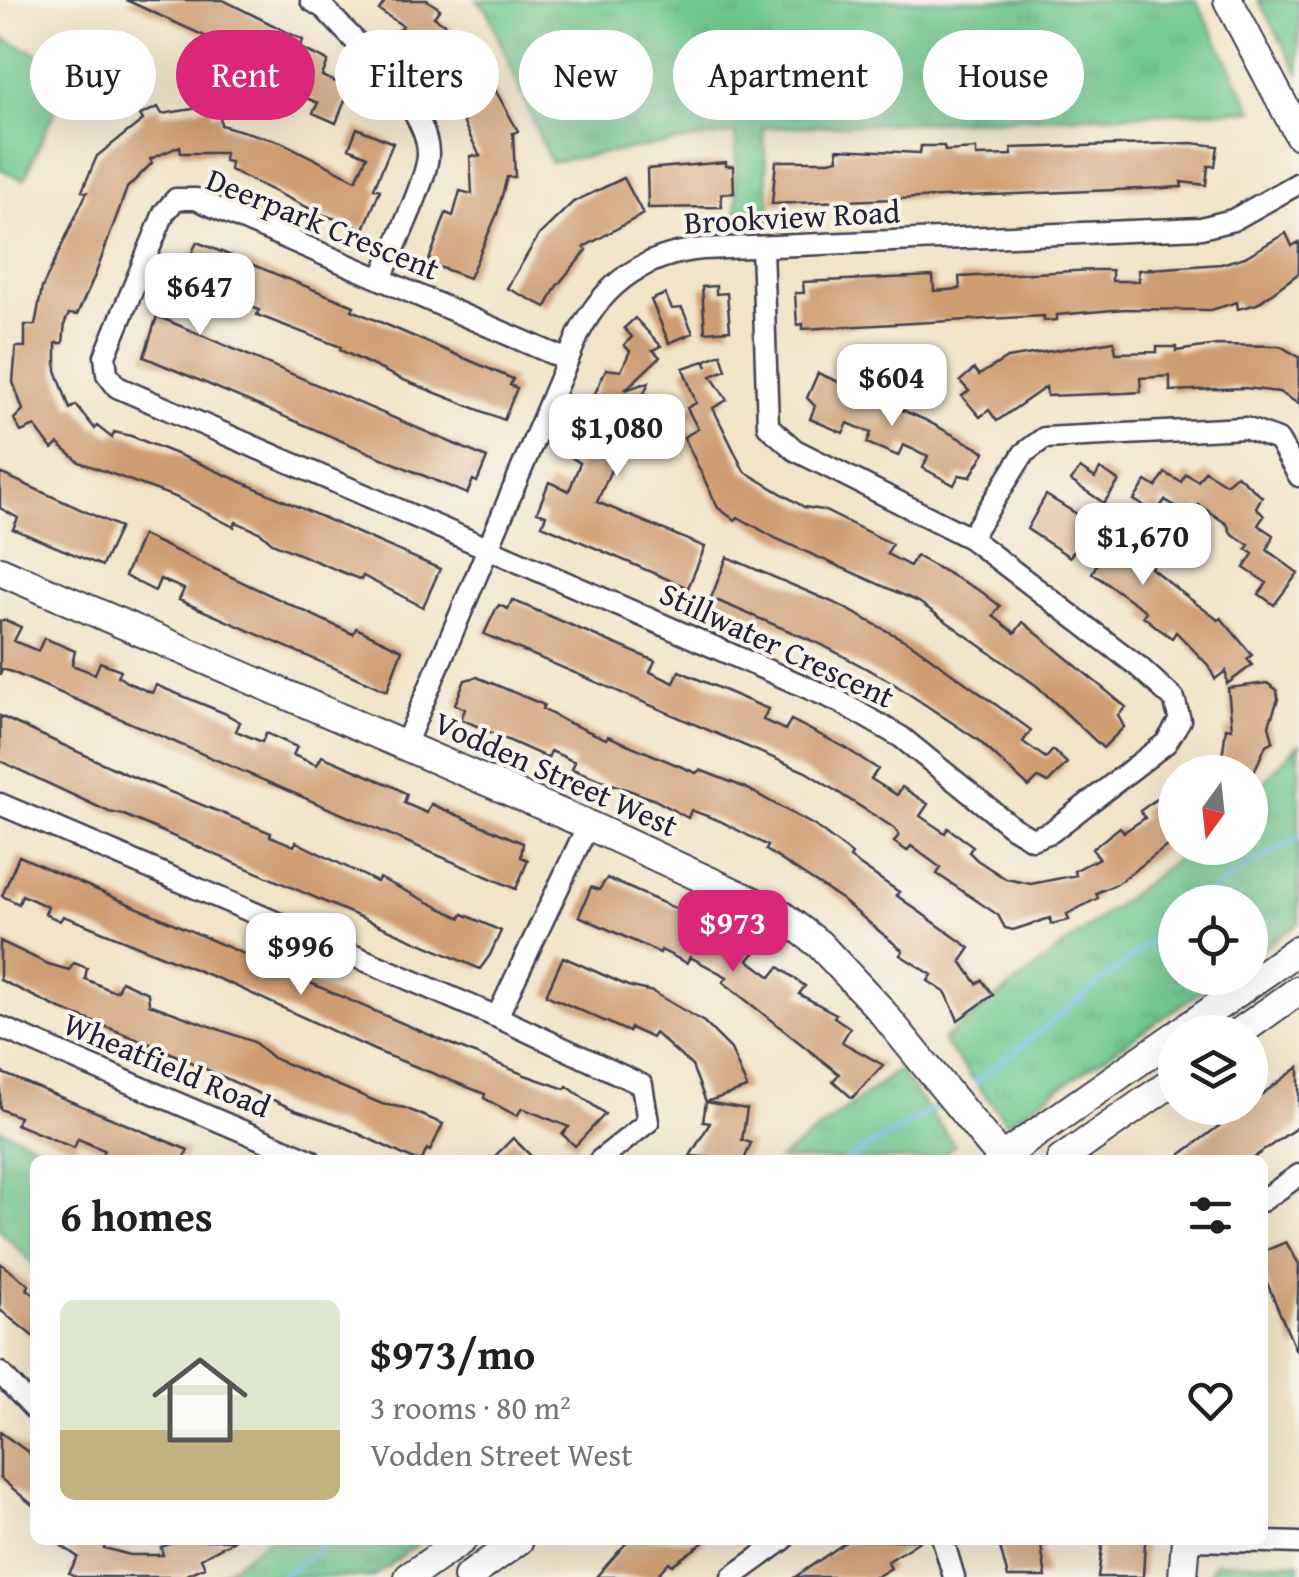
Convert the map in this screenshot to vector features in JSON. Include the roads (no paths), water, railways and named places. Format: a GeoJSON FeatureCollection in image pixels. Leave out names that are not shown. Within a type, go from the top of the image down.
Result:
{"type":"FeatureCollection","features":[{"type":"Feature","properties":{"kind":"street"},"geometry":{"type":"LineString","coordinates":[[311,0],[325,9],[401,95],[424,130],[428,157],[381,278]]}},
{"type":"Feature","properties":{"kind":"street"},"geometry":{"type":"LineString","coordinates":[[1228,0],[1299,135]]}},
{"type":"Feature","properties":{"kind":"street","name":"Brookview Road"},"geometry":{"type":"LineString","coordinates":[[405,745],[567,360],[596,303],[639,266],[677,252],[1200,228],[1233,220],[1299,183]]}},
{"type":"Feature","properties":{"kind":"street","name":"Deerpark Crescent"},"geometry":{"type":"LineString","coordinates":[[488,548],[117,387],[107,374],[105,356],[164,213],[176,199],[196,199],[567,360]]}},
{"type":"Feature","properties":{"kind":"street","name":"Stillwater Crescent"},"geometry":{"type":"LineString","coordinates":[[488,548],[838,701],[901,736],[1032,838],[1051,832],[1166,744],[1180,720],[1174,699],[1140,667],[970,538],[795,450],[768,426],[762,247]]}},
{"type":"Feature","properties":{"kind":"street"},"geometry":{"type":"LineString","coordinates":[[970,538],[1024,452],[1044,438],[1245,428],[1278,440],[1299,476]]}},
{"type":"Feature","properties":{"kind":"street","name":"Vodden Street West"},"geometry":{"type":"LineString","coordinates":[[0,570],[588,824],[780,914],[819,944],[878,1006],[997,1155]]}},
{"type":"Feature","properties":{"kind":"street"},"geometry":{"type":"LineString","coordinates":[[1,808],[498,1017],[642,1085],[648,1122],[606,1155]]}},
{"type":"Feature","properties":{"kind":"street"},"geometry":{"type":"LineString","coordinates":[[498,1017],[588,824]]}},
{"type":"Feature","properties":{"kind":"street"},"geometry":{"type":"LineString","coordinates":[[1205,1015],[1299,950]]}},
{"type":"Feature","properties":{"kind":"street"},"geometry":{"type":"LineString","coordinates":[[1264,1015],[1299,990]]}},
{"type":"Feature","properties":{"kind":"street","name":"Wheatfield Road"},"geometry":{"type":"LineString","coordinates":[[0,1026],[298,1155]]}},
{"type":"Feature","properties":{"kind":"street"},"geometry":{"type":"LineString","coordinates":[[1006,1155],[1158,1048]]}},
{"type":"Feature","properties":{"kind":"street"},"geometry":{"type":"LineString","coordinates":[[1068,1155],[1158,1092]]}},
{"type":"Feature","properties":{"kind":"street"},"geometry":{"type":"LineString","coordinates":[[1268,1197],[1296,1182]]}},
{"type":"Feature","properties":{"kind":"street"},"geometry":{"type":"LineString","coordinates":[[0,1373],[30,1405]]}},
{"type":"Feature","properties":{"kind":"street"},"geometry":{"type":"LineString","coordinates":[[1268,1542],[1299,1543]]}},
{"type":"Feature","properties":{"kind":"street"},"geometry":{"type":"LineString","coordinates":[[409,1577],[455,1545]]}},
{"type":"Feature","properties":{"kind":"street"},"geometry":{"type":"LineString","coordinates":[[468,1577],[512,1545]]}},
{"type":"Feature","properties":{"kind":"street"},"geometry":{"type":"LineString","coordinates":[[732,1577],[776,1545]]}},
{"type":"Feature","properties":{"kind":"street"},"geometry":{"type":"LineString","coordinates":[[944,1545],[954,1577]]}},
{"type":"Feature","properties":{"kind":"street"},"geometry":{"type":"LineString","coordinates":[[1183,1577],[1189,1545]]}},
{"type":"Feature","properties":{"kind":"waterway"},"geometry":{"type":"LineString","coordinates":[[1223,885],[1299,837]]}},
{"type":"Feature","properties":{"kind":"waterway"},"geometry":{"type":"LineString","coordinates":[[976,1082],[1158,937]]}},
{"type":"Feature","properties":{"kind":"waterway"},"geometry":{"type":"LineString","coordinates":[[855,1155],[935,1108]]}},
{"type":"Feature","properties":{"kind":"waterway"},"geometry":{"type":"LineString","coordinates":[[281,1577],[324,1545]]}}]}
